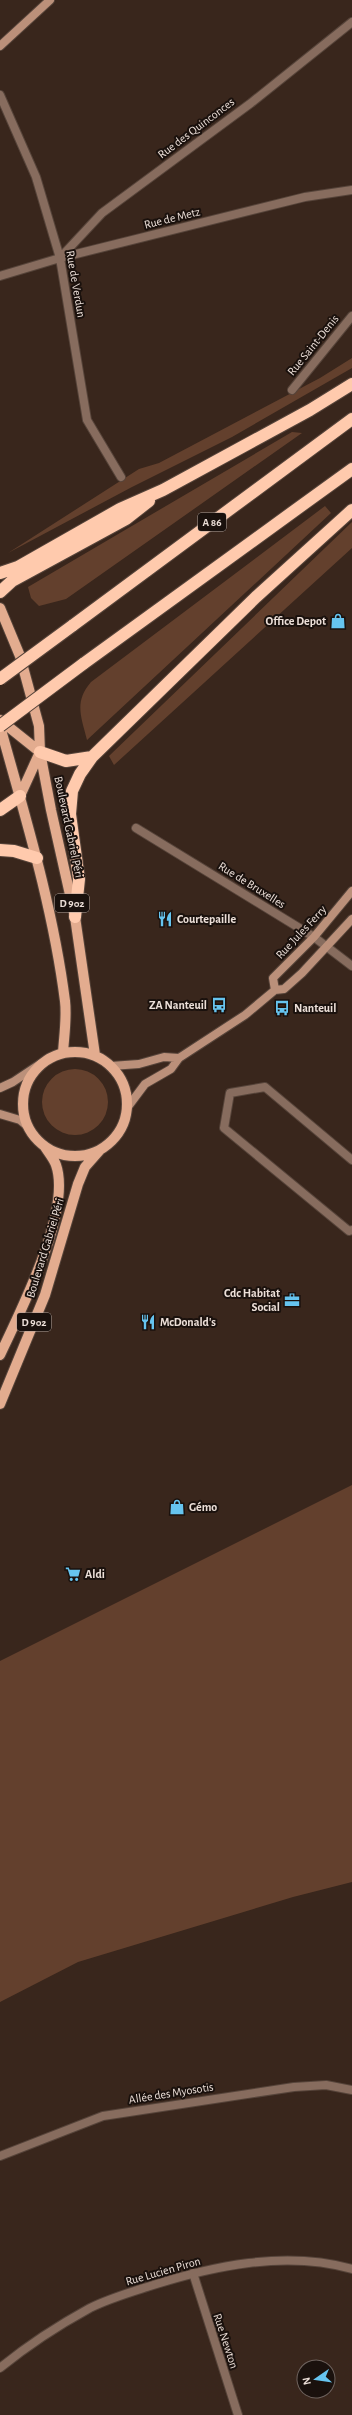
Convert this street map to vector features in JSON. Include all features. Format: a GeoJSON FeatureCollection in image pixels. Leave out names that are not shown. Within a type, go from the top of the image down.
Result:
{"type":"FeatureCollection","features":[{"type":"Feature","properties":{"kind":"highway"},"geometry":{"type":"LineString","coordinates":[[0,573],[18,567],[120,509],[163,490],[310,410],[352,384]]}},
{"type":"Feature","properties":{"kind":"highway","name":"A 86"},"geometry":{"type":"LineString","coordinates":[[0,679],[352,419]]}},
{"type":"Feature","properties":{"kind":"highway"},"geometry":{"type":"LineString","coordinates":[[0,726],[352,469]]}},
{"type":"Feature","properties":{"kind":"highway"},"geometry":{"type":"LineString","coordinates":[[0,592],[12,581],[126,519],[163,490]]}},
{"type":"Feature","properties":{"kind":"highway"},"geometry":{"type":"LineString","coordinates":[[75,917],[79,879],[70,821],[71,797],[80,774],[92,757],[256,597],[352,510]]}},
{"type":"Feature","properties":{"kind":"highway"},"geometry":{"type":"LineString","coordinates":[[40,752],[66,761],[92,757]]}},
{"type":"Feature","properties":{"kind":"highway"},"geometry":{"type":"LineString","coordinates":[[0,810],[20,796]]}},
{"type":"Feature","properties":{"kind":"highway"},"geometry":{"type":"LineString","coordinates":[[0,850],[14,851],[37,858]]}},
{"type":"Feature","properties":{"kind":"main road","name":"Boulevard Gabriel Péri"},"geometry":{"type":"LineString","coordinates":[[0,608],[20,656],[39,726],[40,752],[75,917],[95,1056]]}},
{"type":"Feature","properties":{"kind":"main road"},"geometry":{"type":"LineString","coordinates":[[0,720],[40,752],[20,796]]}},
{"type":"Feature","properties":{"kind":"main road","name":"D 902"},"geometry":{"type":"LineString","coordinates":[[0,726],[37,858],[65,1002],[64,1053]]}},
{"type":"Feature","properties":{"kind":"main road"},"geometry":{"type":"LineString","coordinates":[[79,1052],[95,1056],[111,1066],[124,1086],[127,1108],[119,1131],[101,1149],[88,1154],[73,1156],[58,1153],[45,1147],[32,1134],[27,1126],[23,1099],[26,1086],[40,1064],[64,1053],[79,1052]]}},
{"type":"Feature","properties":{"kind":"main road","name":"Boulevard Gabriel Péri"},"geometry":{"type":"LineString","coordinates":[[0,1355],[39,1270],[52,1232],[59,1184],[56,1165],[45,1147]]}},
{"type":"Feature","properties":{"kind":"main road","name":"Boulevard Gabriel Péri"},"geometry":{"type":"LineString","coordinates":[[0,1404],[45,1296],[78,1184],[85,1167],[101,1149]]}},
{"type":"Feature","properties":{"kind":"street"},"geometry":{"type":"LineString","coordinates":[[0,46],[50,0]]}},
{"type":"Feature","properties":{"kind":"street","name":"Rue des Quinconces"},"geometry":{"type":"LineString","coordinates":[[60,258],[102,213],[251,103],[352,22]]}},
{"type":"Feature","properties":{"kind":"street","name":"Rue de Verdun"},"geometry":{"type":"LineString","coordinates":[[0,95],[36,177],[60,258],[87,420],[121,477]]}},
{"type":"Feature","properties":{"kind":"street","name":"Rue de Metz"},"geometry":{"type":"LineString","coordinates":[[0,276],[60,258],[305,197],[352,190]]}},
{"type":"Feature","properties":{"kind":"street","name":"Rue Saint-Denis"},"geometry":{"type":"LineString","coordinates":[[292,390],[352,316]]}},
{"type":"Feature","properties":{"kind":"street","name":"Rue de Bruxelles"},"geometry":{"type":"LineString","coordinates":[[136,828],[314,937],[328,946],[352,966]]}},
{"type":"Feature","properties":{"kind":"street","name":"Rue Jules Ferry"},"geometry":{"type":"LineString","coordinates":[[275,990],[273,978],[314,937],[352,891]]}},
{"type":"Feature","properties":{"kind":"street"},"geometry":{"type":"LineString","coordinates":[[127,1108],[145,1084],[170,1069],[179,1058],[244,1015],[275,990],[284,989],[328,946],[352,919]]}},
{"type":"Feature","properties":{"kind":"street"},"geometry":{"type":"LineString","coordinates":[[111,1066],[139,1064],[164,1057],[179,1058]]}},
{"type":"Feature","properties":{"kind":"street"},"geometry":{"type":"LineString","coordinates":[[0,1088],[13,1082],[40,1064]]}},
{"type":"Feature","properties":{"kind":"street"},"geometry":{"type":"LineString","coordinates":[[352,1160],[265,1087],[230,1093],[224,1128],[349,1231],[352,1230]]}},
{"type":"Feature","properties":{"kind":"street"},"geometry":{"type":"LineString","coordinates":[[0,1114],[20,1120],[27,1126]]}},
{"type":"Feature","properties":{"kind":"street","name":"Allée des Myosotis"},"geometry":{"type":"LineString","coordinates":[[0,2156],[103,2116],[294,2087],[326,2086],[352,2090]]}},
{"type":"Feature","properties":{"kind":"street","name":"Rue Lucien Piron"},"geometry":{"type":"LineString","coordinates":[[0,2368],[22,2350],[92,2307],[130,2292],[193,2273],[267,2261],[328,2262],[352,2269]]}},
{"type":"Feature","properties":{"kind":"street","name":"Rue Newton"},"geometry":{"type":"LineString","coordinates":[[193,2273],[238,2415]]}},
{"type":"Feature","properties":{"kind":"shaded area"},"geometry":{"type":"Polygon","coordinates":[[[352,358],[352,368],[232,437],[132,487],[8,553],[139,469],[159,463],[320,378],[352,358]]]}},
{"type":"Feature","properties":{"kind":"shaded area"},"geometry":{"type":"Polygon","coordinates":[[[292,432],[302,433],[66,599],[39,606],[31,598],[28,587],[292,432]]]}},
{"type":"Feature","properties":{"kind":"shaded area"},"geometry":{"type":"Polygon","coordinates":[[[325,506],[331,513],[87,740],[80,710],[82,696],[91,682],[325,506]]]}},
{"type":"Feature","properties":{"kind":"shaded area"},"geometry":{"type":"Polygon","coordinates":[[[352,522],[352,548],[114,765],[109,756],[352,522]]]}},
{"type":"Feature","properties":{"kind":"shaded area"},"geometry":{"type":"Polygon","coordinates":[[[75,1069],[88,1072],[98,1079],[105,1089],[108,1102],[105,1115],[98,1125],[88,1132],[75,1135],[62,1132],[52,1125],[45,1115],[42,1102],[45,1089],[52,1079],[62,1072],[75,1069]]]}},
{"type":"Feature","properties":{"kind":"shaded area"},"geometry":{"type":"Polygon","coordinates":[[[352,1485],[352,1882],[293,1897],[78,1962],[0,2002],[0,1661],[352,1485]]]}},
{"type":"Feature","properties":{"kind":"place","name":"Office Depot"},"geometry":{"type":"Point","coordinates":[338,621]}},
{"type":"Feature","properties":{"kind":"place","name":"Courtepaille"},"geometry":{"type":"Point","coordinates":[165,919]}},
{"type":"Feature","properties":{"kind":"place","name":"ZA Nanteuil"},"geometry":{"type":"Point","coordinates":[219,1005]}},
{"type":"Feature","properties":{"kind":"place","name":"Nanteuil"},"geometry":{"type":"Point","coordinates":[282,1008]}},
{"type":"Feature","properties":{"kind":"place","name":"Cdc Habitat Social"},"geometry":{"type":"Point","coordinates":[292,1300]}},
{"type":"Feature","properties":{"kind":"place","name":"McDonald's"},"geometry":{"type":"Point","coordinates":[148,1322]}},
{"type":"Feature","properties":{"kind":"place","name":"Gémo"},"geometry":{"type":"Point","coordinates":[177,1507]}},
{"type":"Feature","properties":{"kind":"place","name":"Aldi"},"geometry":{"type":"Point","coordinates":[73,1574]}}]}
